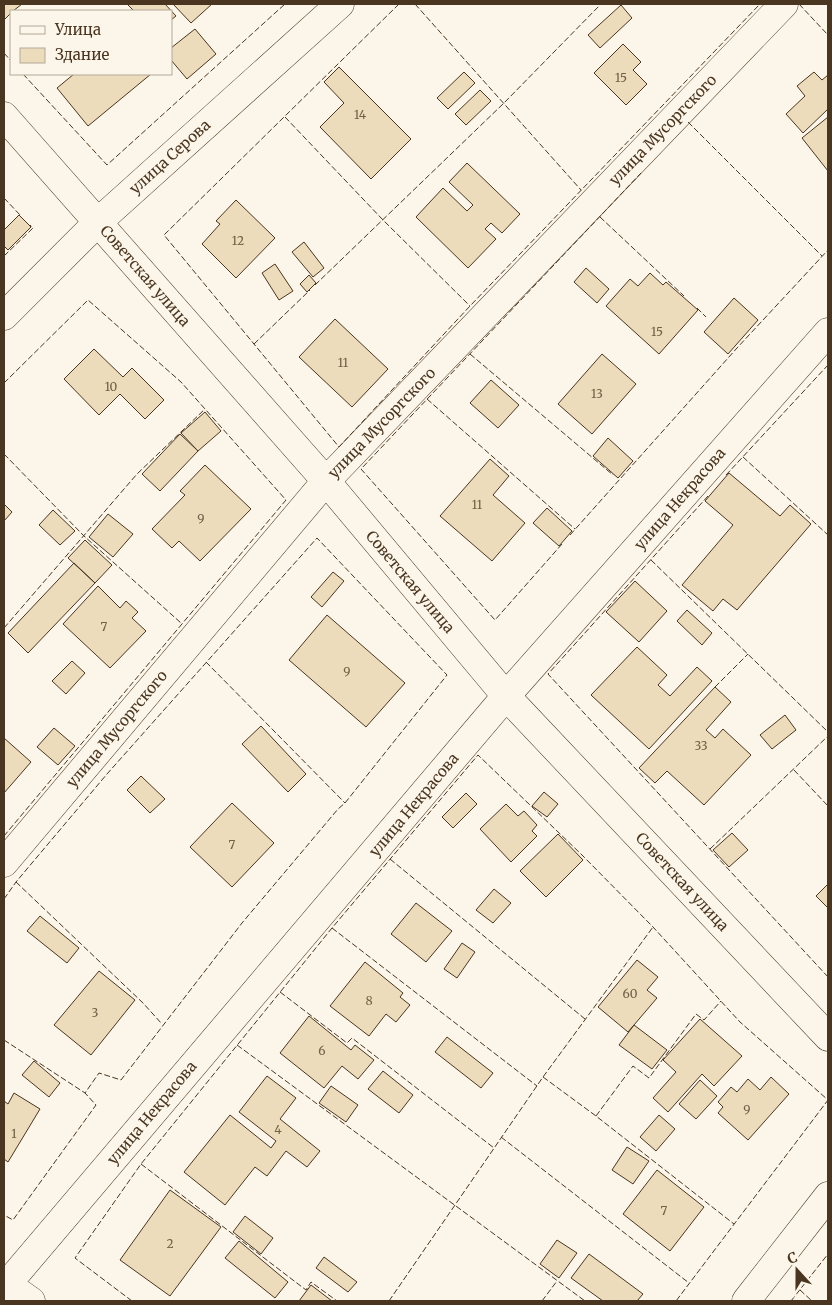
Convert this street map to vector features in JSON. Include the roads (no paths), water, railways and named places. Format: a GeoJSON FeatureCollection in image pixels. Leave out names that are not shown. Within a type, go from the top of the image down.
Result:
{"type":"FeatureCollection","features":[{"type":"Feature","properties":{"kind":"street","name":"улица Серова"},"geometry":{"type":"LineString","coordinates":[[4,316],[98,222],[340,4]]}},
{"type":"Feature","properties":{"kind":"street","name":"улица Мусоргского"},"geometry":{"type":"LineString","coordinates":[[4,863],[326,481],[784,4]]}},
{"type":"Feature","properties":{"kind":"street","name":"Советская улица"},"geometry":{"type":"LineString","coordinates":[[4,116],[326,481],[506,696],[828,1037]]}},
{"type":"Feature","properties":{"kind":"street","name":"улица Некрасова"},"geometry":{"type":"LineString","coordinates":[[5,1284],[506,696],[828,332]]}},
{"type":"Feature","properties":{"kind":"street"},"geometry":{"type":"LineString","coordinates":[[746,1301],[828,1196]]}},
{"type":"Feature","properties":{"kind":"street"},"geometry":{"type":"LineString","coordinates":[[5,1284],[31,1301]]}}]}
